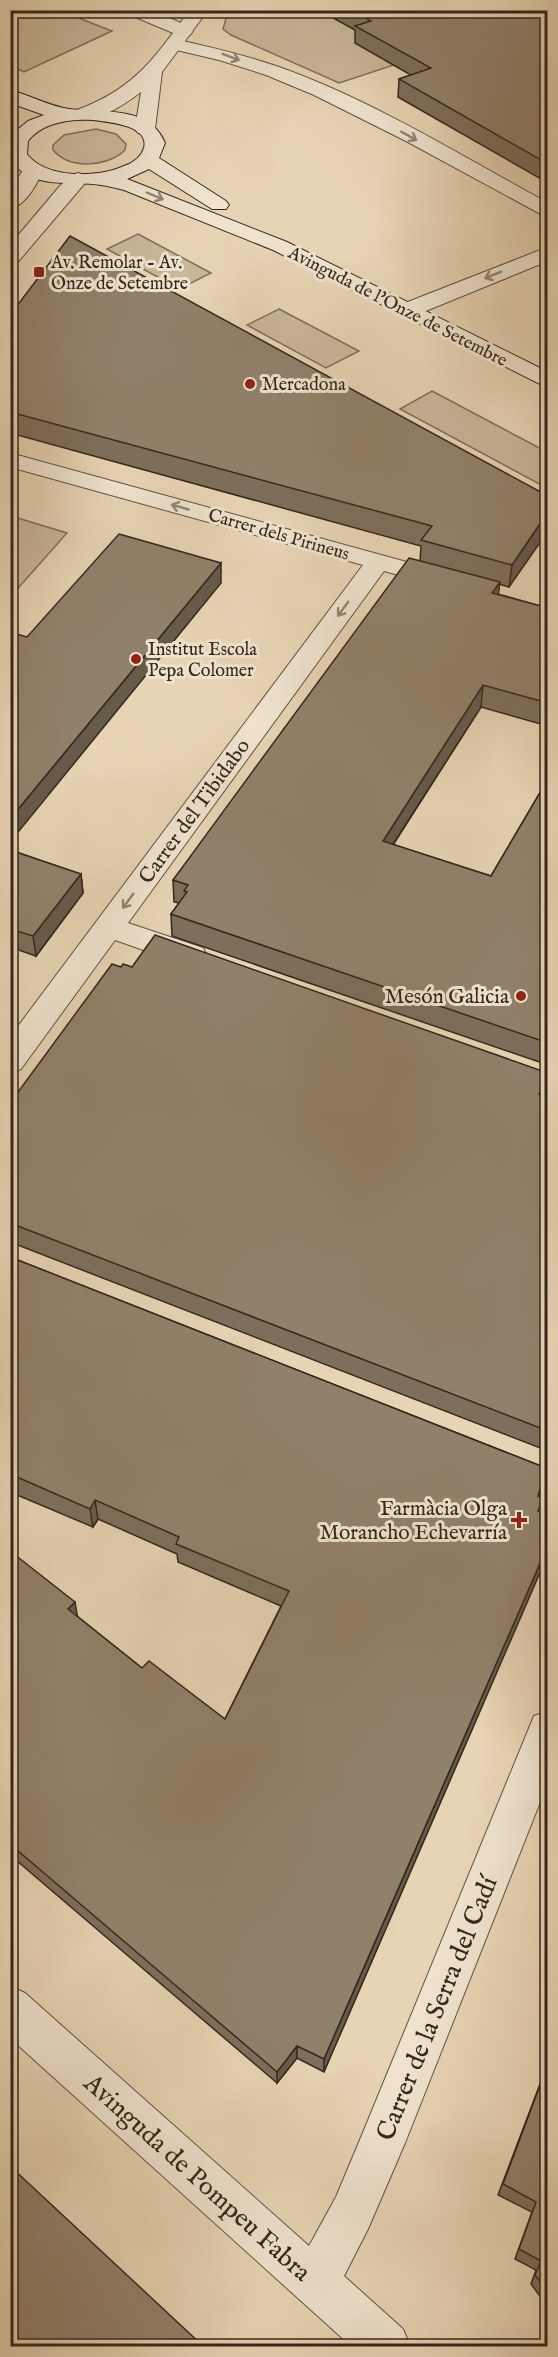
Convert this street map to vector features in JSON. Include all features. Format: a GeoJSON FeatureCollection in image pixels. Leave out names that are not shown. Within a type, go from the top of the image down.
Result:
{"type":"FeatureCollection","features":[{"type":"Feature","properties":{"kind":"street"},"geometry":{"type":"LineString","coordinates":[[134,10],[179,37],[331,94],[548,212]]}},
{"type":"Feature","properties":{"kind":"street"},"geometry":{"type":"LineString","coordinates":[[10,96],[35,107],[77,114],[119,117],[145,129],[152,136],[154,145],[148,159],[132,170],[99,178],[78,179],[46,175],[33,170],[17,157],[14,149],[14,132],[77,114],[122,98],[154,73],[199,10]]}},
{"type":"Feature","properties":{"kind":"street"},"geometry":{"type":"LineString","coordinates":[[145,129],[154,73]]}},
{"type":"Feature","properties":{"kind":"street","name":"Avinguda de l'Onze de Setembre"},"geometry":{"type":"LineString","coordinates":[[148,159],[280,246]]}},
{"type":"Feature","properties":{"kind":"street"},"geometry":{"type":"LineString","coordinates":[[10,203],[27,183],[33,170]]}},
{"type":"Feature","properties":{"kind":"street","name":"Avinguda de l'Onze de Setembre"},"geometry":{"type":"LineString","coordinates":[[99,178],[130,186],[280,246],[548,381]]}},
{"type":"Feature","properties":{"kind":"street"},"geometry":{"type":"LineString","coordinates":[[10,259],[78,179]]}},
{"type":"Feature","properties":{"kind":"street"},"geometry":{"type":"LineString","coordinates":[[408,310],[548,253]]}},
{"type":"Feature","properties":{"kind":"street","name":"Carrer dels Pirineus"},"geometry":{"type":"LineString","coordinates":[[10,460],[468,586]]}},
{"type":"Feature","properties":{"kind":"street","name":"Carrer del Tibidabo"},"geometry":{"type":"LineString","coordinates":[[10,1061],[378,562]]}},
{"type":"Feature","properties":{"kind":"street"},"geometry":{"type":"LineString","coordinates":[[110,927],[215,964]]}},
{"type":"Feature","properties":{"kind":"street","name":"Carrer de la Serra del Cadí"},"geometry":{"type":"LineString","coordinates":[[315,2283],[352,2213],[382,2143],[546,1738]]}},
{"type":"Feature","properties":{"kind":"street","name":"Avinguda de Pompeu Fabra"},"geometry":{"type":"LineString","coordinates":[[10,2008],[386,2346]]}},
{"type":"Feature","properties":{"kind":"shaded area"},"geometry":{"type":"Polygon","coordinates":[[[11,10],[61,11],[112,31],[24,72],[11,66],[11,10]]]}},
{"type":"Feature","properties":{"kind":"shaded area"},"geometry":{"type":"Polygon","coordinates":[[[228,11],[336,11],[394,65],[339,83],[231,35],[223,29],[228,11]]]}},
{"type":"Feature","properties":{"kind":"shaded area"},"geometry":{"type":"Polygon","coordinates":[[[96,129],[116,134],[126,144],[125,150],[109,160],[89,164],[69,161],[53,150],[53,145],[64,135],[96,129]]]}},
{"type":"Feature","properties":{"kind":"shaded area"},"geometry":{"type":"Polygon","coordinates":[[[138,234],[211,273],[179,289],[107,249],[138,234]]]}},
{"type":"Feature","properties":{"kind":"shaded area"},"geometry":{"type":"Polygon","coordinates":[[[279,309],[359,351],[326,368],[247,325],[279,309]]]}},
{"type":"Feature","properties":{"kind":"shaded area"},"geometry":{"type":"Polygon","coordinates":[[[432,391],[547,452],[547,486],[545,487],[400,409],[432,391]]]}},
{"type":"Feature","properties":{"kind":"shaded area"},"geometry":{"type":"Polygon","coordinates":[[[10,516],[67,533],[11,596],[10,516]]]}},
{"type":"Feature","properties":{"kind":"building"},"geometry":{"type":"Polygon","coordinates":[[[352,10],[548,10],[548,164],[399,79],[431,68],[355,26],[371,21],[352,10]]]}},
{"type":"Feature","properties":{"kind":"building"},"geometry":{"type":"Polygon","coordinates":[[[70,236],[548,496],[548,512],[512,565],[421,540],[432,526],[10,412],[10,315],[70,236]]]}},
{"type":"Feature","properties":{"kind":"building","name":"Institut Escola Pepa Colomer"},"geometry":{"type":"Polygon","coordinates":[[[119,534],[221,563],[10,819],[10,632],[27,637],[119,534]]]}},
{"type":"Feature","properties":{"kind":"building"},"geometry":{"type":"Polygon","coordinates":[[[409,558],[500,582],[492,593],[548,608],[548,703],[483,685],[383,841],[491,876],[548,779],[548,1043],[171,914],[187,892],[184,891],[188,885],[173,880],[409,558]]]}},
{"type":"Feature","properties":{"kind":"building"},"geometry":{"type":"Polygon","coordinates":[[[10,850],[81,874],[33,936],[10,929],[10,850]]]}},
{"type":"Feature","properties":{"kind":"building"},"geometry":{"type":"Polygon","coordinates":[[[155,935],[548,1073],[548,1078],[539,1094],[548,1096],[548,1431],[10,1223],[10,1103],[112,964],[132,967],[155,935]]]}},
{"type":"Feature","properties":{"kind":"building"},"geometry":{"type":"Polygon","coordinates":[[[10,1257],[546,1468],[538,1496],[543,1499],[538,1511],[548,1515],[548,1545],[324,2059],[297,2046],[277,2072],[10,1844],[10,1551],[75,1602],[68,1609],[142,1668],[149,1661],[225,1719],[289,1591],[176,1544],[179,1537],[95,1500],[90,1509],[10,1474],[10,1257]]]}},
{"type":"Feature","properties":{"kind":"building"},"geometry":{"type":"Polygon","coordinates":[[[548,2064],[548,2292],[535,2275],[541,2261],[519,2249],[536,2202],[503,2184],[548,2064]]]}},
{"type":"Feature","properties":{"kind":"building"},"geometry":{"type":"Polygon","coordinates":[[[10,2166],[203,2346],[10,2346],[10,2166]]]}},
{"type":"Feature","properties":{"kind":"place","name":"Av. Remolar - Av. Onze de Setembre"},"geometry":{"type":"Point","coordinates":[39,272]}},
{"type":"Feature","properties":{"kind":"place","name":"Mercadona"},"geometry":{"type":"Point","coordinates":[250,384]}},
{"type":"Feature","properties":{"kind":"place","name":"Institut Escola Pepa Colomer"},"geometry":{"type":"Point","coordinates":[136,659]}},
{"type":"Feature","properties":{"kind":"place","name":"Mesón Galicia"},"geometry":{"type":"Point","coordinates":[521,996]}},
{"type":"Feature","properties":{"kind":"place","name":"Farmàcia Olga Morancho Echevarría"},"geometry":{"type":"Point","coordinates":[519,1520]}}]}
